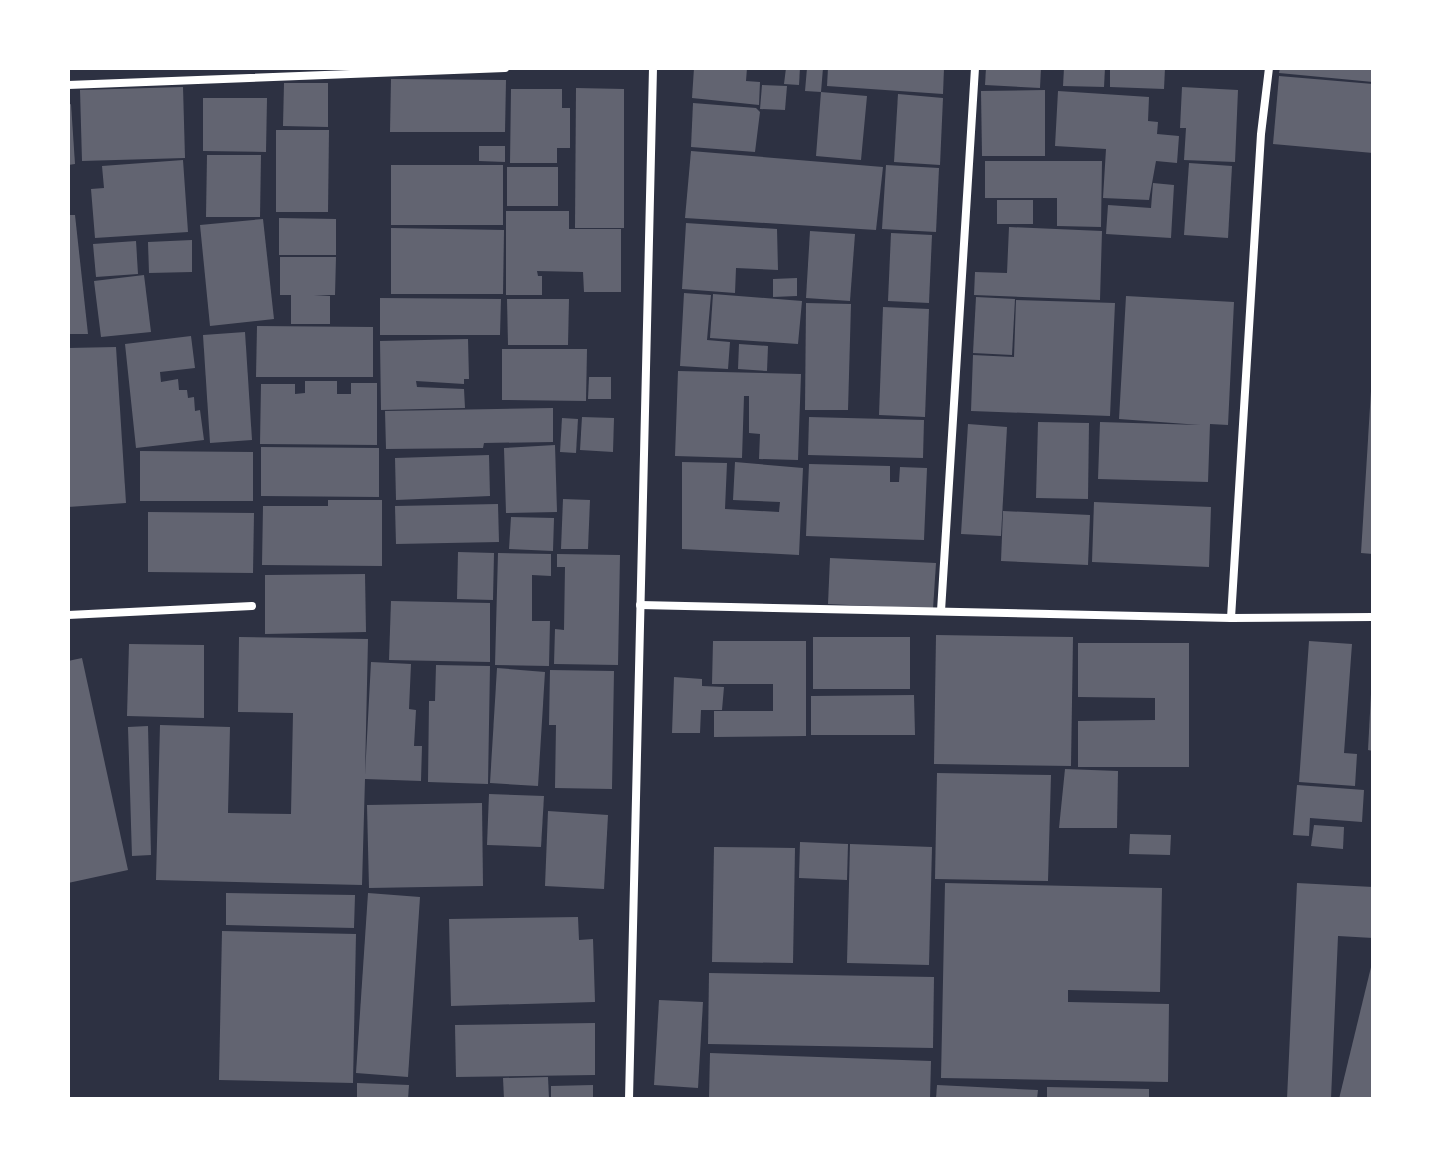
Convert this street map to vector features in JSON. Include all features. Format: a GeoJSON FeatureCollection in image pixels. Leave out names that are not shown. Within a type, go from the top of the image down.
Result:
{"type":"FeatureCollection","features":[{"type":"Feature","properties":{"kind":"street"},"geometry":{"type":"LineString","coordinates":[[68,85],[347,71],[505,68]]}},
{"type":"Feature","properties":{"kind":"street"},"geometry":{"type":"LineString","coordinates":[[629,1099],[653,68]]}},
{"type":"Feature","properties":{"kind":"street"},"geometry":{"type":"LineString","coordinates":[[941,611],[975,68]]}},
{"type":"Feature","properties":{"kind":"street"},"geometry":{"type":"LineString","coordinates":[[1231,618],[1261,134],[1269,68]]}},
{"type":"Feature","properties":{"kind":"street"},"geometry":{"type":"LineString","coordinates":[[640,605],[1231,618],[1373,617]]}},
{"type":"Feature","properties":{"kind":"street"},"geometry":{"type":"LineString","coordinates":[[68,615],[252,606]]}},
{"type":"Feature","properties":{"kind":"building"},"geometry":{"type":"Polygon","coordinates":[[[694,68],[747,68],[746,81],[760,82],[759,105],[692,98],[694,68]]]}},
{"type":"Feature","properties":{"kind":"building"},"geometry":{"type":"Polygon","coordinates":[[[786,68],[800,68],[799,85],[784,84],[786,68]]]}},
{"type":"Feature","properties":{"kind":"building"},"geometry":{"type":"Polygon","coordinates":[[[807,68],[823,68],[821,92],[805,91],[807,68]]]}},
{"type":"Feature","properties":{"kind":"building"},"geometry":{"type":"Polygon","coordinates":[[[828,68],[944,68],[943,94],[827,86],[828,68]]]}},
{"type":"Feature","properties":{"kind":"building"},"geometry":{"type":"Polygon","coordinates":[[[986,68],[1041,68],[1040,88],[985,85],[986,68]]]}},
{"type":"Feature","properties":{"kind":"building"},"geometry":{"type":"Polygon","coordinates":[[[1064,68],[1105,68],[1104,87],[1063,86],[1064,68]]]}},
{"type":"Feature","properties":{"kind":"building"},"geometry":{"type":"Polygon","coordinates":[[[1110,68],[1165,68],[1164,89],[1110,87],[1110,68]]]}},
{"type":"Feature","properties":{"kind":"building"},"geometry":{"type":"Polygon","coordinates":[[[1280,68],[1373,68],[1373,82],[1279,73],[1280,68]]]}},
{"type":"Feature","properties":{"kind":"building"},"geometry":{"type":"Polygon","coordinates":[[[1279,76],[1373,84],[1373,153],[1273,144],[1279,76]]]}},
{"type":"Feature","properties":{"kind":"building"},"geometry":{"type":"Polygon","coordinates":[[[391,79],[506,80],[505,132],[390,132],[391,79]]]}},
{"type":"Feature","properties":{"kind":"building"},"geometry":{"type":"Polygon","coordinates":[[[284,83],[328,83],[328,127],[283,126],[284,83]]]}},
{"type":"Feature","properties":{"kind":"building"},"geometry":{"type":"Polygon","coordinates":[[[762,85],[787,86],[785,110],[760,109],[762,85]]]}},
{"type":"Feature","properties":{"kind":"building"},"geometry":{"type":"Polygon","coordinates":[[[183,87],[185,158],[82,161],[80,90],[183,87]]]}},
{"type":"Feature","properties":{"kind":"building"},"geometry":{"type":"Polygon","coordinates":[[[1182,87],[1238,90],[1235,162],[1184,160],[1186,128],[1180,128],[1182,87]]]}},
{"type":"Feature","properties":{"kind":"building"},"geometry":{"type":"Polygon","coordinates":[[[576,88],[624,89],[624,228],[575,228],[576,88]]]}},
{"type":"Feature","properties":{"kind":"building"},"geometry":{"type":"Polygon","coordinates":[[[511,89],[562,89],[562,108],[570,108],[570,148],[557,148],[557,163],[510,163],[511,89]]]}},
{"type":"Feature","properties":{"kind":"building"},"geometry":{"type":"Polygon","coordinates":[[[1045,90],[1045,156],[982,156],[981,91],[1045,90]]]}},
{"type":"Feature","properties":{"kind":"building"},"geometry":{"type":"Polygon","coordinates":[[[1058,91],[1149,97],[1148,121],[1158,122],[1157,134],[1179,136],[1177,163],[1156,161],[1149,200],[1103,198],[1106,149],[1055,146],[1058,91]]]}},
{"type":"Feature","properties":{"kind":"building"},"geometry":{"type":"Polygon","coordinates":[[[821,92],[867,96],[861,160],[816,156],[821,92]]]}},
{"type":"Feature","properties":{"kind":"building"},"geometry":{"type":"Polygon","coordinates":[[[898,94],[943,98],[940,165],[894,162],[898,94]]]}},
{"type":"Feature","properties":{"kind":"building"},"geometry":{"type":"Polygon","coordinates":[[[203,98],[267,98],[266,152],[203,151],[203,98]]]}},
{"type":"Feature","properties":{"kind":"building"},"geometry":{"type":"Polygon","coordinates":[[[693,103],[756,108],[760,112],[755,152],[691,147],[693,103]]]}},
{"type":"Feature","properties":{"kind":"building"},"geometry":{"type":"Polygon","coordinates":[[[71,104],[75,164],[68,165],[68,105],[71,104]]]}},
{"type":"Feature","properties":{"kind":"building"},"geometry":{"type":"Polygon","coordinates":[[[276,130],[329,130],[328,212],[276,212],[276,130]]]}},
{"type":"Feature","properties":{"kind":"building"},"geometry":{"type":"Polygon","coordinates":[[[479,146],[505,146],[505,162],[479,161],[479,146]]]}},
{"type":"Feature","properties":{"kind":"building"},"geometry":{"type":"Polygon","coordinates":[[[691,151],[883,167],[876,230],[685,218],[691,151]]]}},
{"type":"Feature","properties":{"kind":"building"},"geometry":{"type":"Polygon","coordinates":[[[207,155],[261,155],[260,217],[206,217],[207,155]]]}},
{"type":"Feature","properties":{"kind":"building"},"geometry":{"type":"Polygon","coordinates":[[[183,160],[188,232],[95,238],[91,189],[104,188],[102,166],[183,160]]]}},
{"type":"Feature","properties":{"kind":"building"},"geometry":{"type":"Polygon","coordinates":[[[985,161],[1102,161],[1101,227],[1057,226],[1057,198],[985,198],[985,161]]]}},
{"type":"Feature","properties":{"kind":"building"},"geometry":{"type":"Polygon","coordinates":[[[1189,163],[1232,166],[1228,238],[1184,235],[1189,163]]]}},
{"type":"Feature","properties":{"kind":"building"},"geometry":{"type":"Polygon","coordinates":[[[391,165],[503,165],[503,225],[391,225],[391,165]]]}},
{"type":"Feature","properties":{"kind":"building"},"geometry":{"type":"Polygon","coordinates":[[[886,165],[939,168],[936,232],[882,229],[886,165]]]}},
{"type":"Feature","properties":{"kind":"building"},"geometry":{"type":"Polygon","coordinates":[[[507,167],[558,167],[558,206],[507,206],[507,167]]]}},
{"type":"Feature","properties":{"kind":"building"},"geometry":{"type":"Polygon","coordinates":[[[1153,183],[1174,185],[1171,238],[1106,234],[1108,205],[1151,208],[1153,183]]]}},
{"type":"Feature","properties":{"kind":"building"},"geometry":{"type":"Polygon","coordinates":[[[997,200],[1033,200],[1033,224],[997,224],[997,200]]]}},
{"type":"Feature","properties":{"kind":"building"},"geometry":{"type":"Polygon","coordinates":[[[506,211],[569,211],[569,229],[621,229],[621,292],[584,292],[583,272],[537,271],[538,276],[542,276],[542,295],[506,295],[506,211]]]}},
{"type":"Feature","properties":{"kind":"building"},"geometry":{"type":"Polygon","coordinates":[[[68,215],[75,215],[88,334],[68,334],[68,215]]]}},
{"type":"Feature","properties":{"kind":"building"},"geometry":{"type":"Polygon","coordinates":[[[279,218],[336,219],[336,255],[279,255],[279,218]]]}},
{"type":"Feature","properties":{"kind":"building"},"geometry":{"type":"Polygon","coordinates":[[[263,219],[274,319],[210,326],[200,225],[263,219]]]}},
{"type":"Feature","properties":{"kind":"building"},"geometry":{"type":"Polygon","coordinates":[[[686,223],[777,229],[778,270],[736,268],[735,293],[682,289],[686,223]]]}},
{"type":"Feature","properties":{"kind":"building"},"geometry":{"type":"Polygon","coordinates":[[[1009,227],[1102,231],[1100,300],[974,295],[975,272],[1007,273],[1009,227]]]}},
{"type":"Feature","properties":{"kind":"building"},"geometry":{"type":"Polygon","coordinates":[[[391,228],[504,230],[503,294],[391,294],[391,228]]]}},
{"type":"Feature","properties":{"kind":"building"},"geometry":{"type":"Polygon","coordinates":[[[810,231],[855,234],[850,301],[806,298],[810,231]]]}},
{"type":"Feature","properties":{"kind":"building"},"geometry":{"type":"Polygon","coordinates":[[[891,233],[932,235],[929,303],[888,301],[891,233]]]}},
{"type":"Feature","properties":{"kind":"building"},"geometry":{"type":"Polygon","coordinates":[[[192,240],[192,272],[149,273],[148,242],[192,240]]]}},
{"type":"Feature","properties":{"kind":"building"},"geometry":{"type":"Polygon","coordinates":[[[136,241],[138,274],[96,277],[93,244],[136,241]]]}},
{"type":"Feature","properties":{"kind":"building"},"geometry":{"type":"Polygon","coordinates":[[[280,257],[336,257],[335,295],[314,295],[330,296],[330,324],[291,324],[291,295],[280,295],[280,257]]]}},
{"type":"Feature","properties":{"kind":"building"},"geometry":{"type":"Polygon","coordinates":[[[144,275],[151,332],[101,337],[94,281],[144,275]]]}},
{"type":"Feature","properties":{"kind":"building"},"geometry":{"type":"Polygon","coordinates":[[[797,278],[797,296],[773,297],[773,279],[797,278]]]}},
{"type":"Feature","properties":{"kind":"building"},"geometry":{"type":"Polygon","coordinates":[[[684,293],[711,295],[707,340],[730,342],[728,369],[680,366],[684,293]]]}},
{"type":"Feature","properties":{"kind":"building"},"geometry":{"type":"Polygon","coordinates":[[[713,294],[802,301],[798,344],[710,338],[713,294]]]}},
{"type":"Feature","properties":{"kind":"building"},"geometry":{"type":"Polygon","coordinates":[[[1126,296],[1234,302],[1228,425],[1210,424],[1208,482],[1098,479],[1100,422],[1200,425],[1119,419],[1126,296]]]}},
{"type":"Feature","properties":{"kind":"building"},"geometry":{"type":"Polygon","coordinates":[[[976,297],[1015,299],[1012,355],[973,353],[976,297]]]}},
{"type":"Feature","properties":{"kind":"building"},"geometry":{"type":"Polygon","coordinates":[[[380,298],[501,299],[500,335],[380,335],[380,298]]]}},
{"type":"Feature","properties":{"kind":"building"},"geometry":{"type":"Polygon","coordinates":[[[507,299],[569,299],[568,345],[508,345],[507,299]]]}},
{"type":"Feature","properties":{"kind":"building"},"geometry":{"type":"Polygon","coordinates":[[[1016,300],[1115,303],[1110,416],[971,411],[973,355],[1014,357],[1016,300]]]}},
{"type":"Feature","properties":{"kind":"building"},"geometry":{"type":"Polygon","coordinates":[[[806,303],[851,304],[848,410],[805,410],[806,303]]]}},
{"type":"Feature","properties":{"kind":"building"},"geometry":{"type":"Polygon","coordinates":[[[883,307],[929,309],[925,417],[879,415],[883,307]]]}},
{"type":"Feature","properties":{"kind":"building"},"geometry":{"type":"Polygon","coordinates":[[[257,326],[373,327],[373,377],[256,377],[257,326]]]}},
{"type":"Feature","properties":{"kind":"building"},"geometry":{"type":"Polygon","coordinates":[[[245,332],[252,440],[210,443],[203,335],[245,332]]]}},
{"type":"Feature","properties":{"kind":"building"},"geometry":{"type":"Polygon","coordinates":[[[191,336],[195,368],[160,372],[161,382],[178,379],[179,390],[187,390],[188,398],[194,397],[195,411],[200,410],[204,440],[136,448],[125,344],[191,336]]]}},
{"type":"Feature","properties":{"kind":"building"},"geometry":{"type":"Polygon","coordinates":[[[468,339],[469,379],[464,379],[464,384],[416,381],[417,387],[464,389],[465,408],[381,410],[380,341],[468,339]]]}},
{"type":"Feature","properties":{"kind":"building"},"geometry":{"type":"Polygon","coordinates":[[[739,344],[768,346],[767,371],[738,369],[739,344]]]}},
{"type":"Feature","properties":{"kind":"building"},"geometry":{"type":"Polygon","coordinates":[[[116,347],[126,503],[68,507],[68,348],[116,347]]]}},
{"type":"Feature","properties":{"kind":"building"},"geometry":{"type":"Polygon","coordinates":[[[502,349],[587,349],[586,401],[502,400],[502,349]]]}},
{"type":"Feature","properties":{"kind":"building"},"geometry":{"type":"Polygon","coordinates":[[[678,371],[801,374],[798,460],[759,459],[760,434],[749,433],[749,396],[744,396],[742,458],[675,456],[678,371]]]}},
{"type":"Feature","properties":{"kind":"building"},"geometry":{"type":"Polygon","coordinates":[[[589,377],[611,377],[611,399],[588,399],[589,377]]]}},
{"type":"Feature","properties":{"kind":"building"},"geometry":{"type":"Polygon","coordinates":[[[305,381],[337,381],[337,394],[351,394],[351,383],[377,383],[377,445],[260,444],[261,384],[295,384],[295,394],[305,393],[305,381]]]}},
{"type":"Feature","properties":{"kind":"building"},"geometry":{"type":"Polygon","coordinates":[[[1373,391],[1373,554],[1361,553],[1373,391]]]}},
{"type":"Feature","properties":{"kind":"building"},"geometry":{"type":"Polygon","coordinates":[[[553,408],[553,442],[484,443],[483,448],[386,449],[385,411],[553,408]]]}},
{"type":"Feature","properties":{"kind":"building"},"geometry":{"type":"Polygon","coordinates":[[[582,417],[614,418],[613,452],[580,450],[582,417]]]}},
{"type":"Feature","properties":{"kind":"building"},"geometry":{"type":"Polygon","coordinates":[[[809,417],[924,420],[923,458],[808,455],[809,417]]]}},
{"type":"Feature","properties":{"kind":"building"},"geometry":{"type":"Polygon","coordinates":[[[562,418],[578,419],[576,453],[560,452],[562,418]]]}},
{"type":"Feature","properties":{"kind":"building"},"geometry":{"type":"Polygon","coordinates":[[[1038,422],[1089,423],[1088,499],[1036,498],[1038,422]]]}},
{"type":"Feature","properties":{"kind":"building"},"geometry":{"type":"Polygon","coordinates":[[[968,424],[1007,427],[1001,536],[961,534],[968,424]]]}},
{"type":"Feature","properties":{"kind":"building"},"geometry":{"type":"Polygon","coordinates":[[[555,445],[557,512],[506,513],[504,448],[555,445]]]}},
{"type":"Feature","properties":{"kind":"building"},"geometry":{"type":"Polygon","coordinates":[[[261,447],[379,448],[379,497],[261,496],[261,447]]]}},
{"type":"Feature","properties":{"kind":"building"},"geometry":{"type":"Polygon","coordinates":[[[140,451],[253,452],[253,501],[140,501],[140,451]]]}},
{"type":"Feature","properties":{"kind":"building"},"geometry":{"type":"Polygon","coordinates":[[[489,455],[490,496],[396,500],[395,458],[489,455]]]}},
{"type":"Feature","properties":{"kind":"building"},"geometry":{"type":"Polygon","coordinates":[[[682,462],[727,463],[725,509],[779,512],[780,502],[733,500],[735,462],[803,468],[799,555],[682,549],[682,462]]]}},
{"type":"Feature","properties":{"kind":"building"},"geometry":{"type":"Polygon","coordinates":[[[809,464],[890,466],[890,482],[899,482],[900,467],[927,468],[924,540],[806,536],[809,464]]]}},
{"type":"Feature","properties":{"kind":"building"},"geometry":{"type":"Polygon","coordinates":[[[563,499],[590,500],[588,549],[561,549],[563,499]]]}},
{"type":"Feature","properties":{"kind":"building"},"geometry":{"type":"Polygon","coordinates":[[[328,500],[382,500],[382,566],[262,565],[263,506],[328,506],[328,500]]]}},
{"type":"Feature","properties":{"kind":"building"},"geometry":{"type":"Polygon","coordinates":[[[1094,502],[1211,507],[1209,567],[1092,562],[1094,502]]]}},
{"type":"Feature","properties":{"kind":"building"},"geometry":{"type":"Polygon","coordinates":[[[498,504],[499,542],[396,544],[395,506],[498,504]]]}},
{"type":"Feature","properties":{"kind":"building"},"geometry":{"type":"Polygon","coordinates":[[[1003,511],[1090,515],[1088,565],[1001,561],[1003,511]]]}},
{"type":"Feature","properties":{"kind":"building"},"geometry":{"type":"Polygon","coordinates":[[[148,512],[254,513],[253,573],[148,572],[148,512]]]}},
{"type":"Feature","properties":{"kind":"building"},"geometry":{"type":"Polygon","coordinates":[[[511,517],[554,518],[553,551],[509,549],[511,517]]]}},
{"type":"Feature","properties":{"kind":"building"},"geometry":{"type":"Polygon","coordinates":[[[458,552],[494,553],[493,600],[457,599],[458,552]]]}},
{"type":"Feature","properties":{"kind":"building"},"geometry":{"type":"Polygon","coordinates":[[[498,553],[551,554],[551,576],[532,575],[532,621],[550,621],[549,666],[495,665],[498,553]]]}},
{"type":"Feature","properties":{"kind":"building"},"geometry":{"type":"Polygon","coordinates":[[[557,554],[620,555],[618,665],[554,664],[555,629],[564,630],[565,567],[557,567],[557,554]]]}},
{"type":"Feature","properties":{"kind":"building"},"geometry":{"type":"Polygon","coordinates":[[[830,558],[936,563],[933,609],[828,604],[830,558]]]}},
{"type":"Feature","properties":{"kind":"building"},"geometry":{"type":"Polygon","coordinates":[[[365,574],[366,632],[265,634],[265,575],[365,574]]]}},
{"type":"Feature","properties":{"kind":"building"},"geometry":{"type":"Polygon","coordinates":[[[391,601],[490,603],[490,662],[389,660],[391,601]]]}},
{"type":"Feature","properties":{"kind":"building"},"geometry":{"type":"Polygon","coordinates":[[[936,635],[1073,637],[1071,766],[934,764],[936,635]]]}},
{"type":"Feature","properties":{"kind":"building"},"geometry":{"type":"Polygon","coordinates":[[[239,637],[368,639],[365,775],[371,662],[411,664],[409,709],[416,710],[414,746],[422,746],[421,781],[365,779],[362,885],[156,880],[160,725],[230,727],[228,813],[291,814],[293,713],[238,712],[239,637]]]}},
{"type":"Feature","properties":{"kind":"building"},"geometry":{"type":"Polygon","coordinates":[[[813,637],[910,637],[910,689],[813,689],[813,637]]]}},
{"type":"Feature","properties":{"kind":"building"},"geometry":{"type":"Polygon","coordinates":[[[713,641],[806,641],[806,736],[714,737],[714,711],[773,711],[773,684],[712,684],[713,641]]]}},
{"type":"Feature","properties":{"kind":"building"},"geometry":{"type":"Polygon","coordinates":[[[1309,641],[1352,644],[1344,753],[1357,754],[1355,786],[1299,782],[1309,641]]]}},
{"type":"Feature","properties":{"kind":"building"},"geometry":{"type":"Polygon","coordinates":[[[1078,643],[1189,643],[1189,767],[1078,767],[1078,721],[1155,720],[1155,698],[1078,697],[1078,643]]]}},
{"type":"Feature","properties":{"kind":"building"},"geometry":{"type":"Polygon","coordinates":[[[129,644],[204,645],[204,718],[127,716],[129,644]]]}},
{"type":"Feature","properties":{"kind":"building"},"geometry":{"type":"Polygon","coordinates":[[[82,658],[128,870],[68,883],[68,661],[82,658]]]}},
{"type":"Feature","properties":{"kind":"building"},"geometry":{"type":"Polygon","coordinates":[[[436,665],[490,666],[488,784],[428,782],[429,701],[435,701],[436,665]]]}},
{"type":"Feature","properties":{"kind":"building"},"geometry":{"type":"Polygon","coordinates":[[[497,668],[545,672],[538,786],[490,783],[497,668]]]}},
{"type":"Feature","properties":{"kind":"building"},"geometry":{"type":"Polygon","coordinates":[[[550,670],[614,671],[612,789],[555,788],[556,725],[549,725],[550,670]]]}},
{"type":"Feature","properties":{"kind":"building"},"geometry":{"type":"Polygon","coordinates":[[[674,677],[702,679],[702,686],[724,687],[722,710],[701,710],[700,733],[672,733],[674,677]]]}},
{"type":"Feature","properties":{"kind":"building"},"geometry":{"type":"Polygon","coordinates":[[[1373,694],[1373,751],[1368,750],[1373,694]]]}},
{"type":"Feature","properties":{"kind":"building"},"geometry":{"type":"Polygon","coordinates":[[[914,695],[915,735],[811,735],[811,696],[914,695]]]}},
{"type":"Feature","properties":{"kind":"building"},"geometry":{"type":"Polygon","coordinates":[[[148,726],[151,855],[132,856],[128,727],[148,726]]]}},
{"type":"Feature","properties":{"kind":"building"},"geometry":{"type":"Polygon","coordinates":[[[1065,769],[1118,771],[1117,828],[1059,828],[1065,769]]]}},
{"type":"Feature","properties":{"kind":"building"},"geometry":{"type":"Polygon","coordinates":[[[937,773],[1051,775],[1048,881],[935,879],[937,773]]]}},
{"type":"Feature","properties":{"kind":"building"},"geometry":{"type":"Polygon","coordinates":[[[1297,785],[1364,790],[1362,822],[1310,818],[1309,836],[1293,835],[1297,785]]]}},
{"type":"Feature","properties":{"kind":"building"},"geometry":{"type":"Polygon","coordinates":[[[489,794],[544,796],[541,847],[487,845],[489,794]]]}},
{"type":"Feature","properties":{"kind":"building"},"geometry":{"type":"Polygon","coordinates":[[[482,803],[483,886],[369,888],[367,805],[482,803]]]}},
{"type":"Feature","properties":{"kind":"building"},"geometry":{"type":"Polygon","coordinates":[[[548,811],[608,815],[604,889],[545,886],[548,811]]]}},
{"type":"Feature","properties":{"kind":"building"},"geometry":{"type":"Polygon","coordinates":[[[1314,825],[1344,827],[1343,849],[1311,846],[1314,825]]]}},
{"type":"Feature","properties":{"kind":"building"},"geometry":{"type":"Polygon","coordinates":[[[1130,834],[1171,835],[1170,855],[1129,854],[1130,834]]]}},
{"type":"Feature","properties":{"kind":"building"},"geometry":{"type":"Polygon","coordinates":[[[800,842],[848,844],[847,880],[799,878],[800,842]]]}},
{"type":"Feature","properties":{"kind":"building"},"geometry":{"type":"Polygon","coordinates":[[[850,844],[932,847],[929,965],[847,963],[850,844]]]}},
{"type":"Feature","properties":{"kind":"building"},"geometry":{"type":"Polygon","coordinates":[[[714,847],[795,848],[793,963],[712,962],[714,847]]]}},
{"type":"Feature","properties":{"kind":"building"},"geometry":{"type":"Polygon","coordinates":[[[945,883],[1162,888],[1160,992],[1068,990],[1068,1002],[1169,1004],[1168,1082],[941,1078],[945,883]]]}},
{"type":"Feature","properties":{"kind":"building"},"geometry":{"type":"Polygon","coordinates":[[[1297,883],[1373,887],[1373,938],[1338,936],[1331,1099],[1287,1099],[1297,883]]]}},
{"type":"Feature","properties":{"kind":"building"},"geometry":{"type":"Polygon","coordinates":[[[226,893],[355,895],[354,928],[226,925],[226,893]]]}},
{"type":"Feature","properties":{"kind":"building"},"geometry":{"type":"Polygon","coordinates":[[[368,893],[420,897],[408,1077],[356,1073],[368,893]]]}},
{"type":"Feature","properties":{"kind":"building"},"geometry":{"type":"Polygon","coordinates":[[[578,917],[579,940],[593,939],[595,1002],[451,1006],[449,919],[578,917]]]}},
{"type":"Feature","properties":{"kind":"building"},"geometry":{"type":"Polygon","coordinates":[[[222,931],[356,934],[353,1083],[219,1080],[222,931]]]}},
{"type":"Feature","properties":{"kind":"building"},"geometry":{"type":"Polygon","coordinates":[[[1372,963],[1373,1099],[1339,1099],[1372,963]]]}},
{"type":"Feature","properties":{"kind":"building"},"geometry":{"type":"Polygon","coordinates":[[[709,973],[934,977],[933,1048],[708,1044],[709,973]]]}},
{"type":"Feature","properties":{"kind":"building"},"geometry":{"type":"Polygon","coordinates":[[[659,1000],[703,1002],[698,1088],[654,1085],[659,1000]]]}},
{"type":"Feature","properties":{"kind":"building"},"geometry":{"type":"Polygon","coordinates":[[[595,1023],[595,1075],[456,1077],[455,1025],[595,1023]]]}},
{"type":"Feature","properties":{"kind":"building"},"geometry":{"type":"Polygon","coordinates":[[[710,1053],[931,1061],[930,1099],[709,1099],[710,1053]]]}},
{"type":"Feature","properties":{"kind":"building"},"geometry":{"type":"Polygon","coordinates":[[[548,1077],[549,1099],[504,1099],[503,1078],[548,1077]]]}},
{"type":"Feature","properties":{"kind":"building"},"geometry":{"type":"Polygon","coordinates":[[[357,1083],[409,1085],[408,1099],[357,1099],[357,1083]]]}},
{"type":"Feature","properties":{"kind":"building"},"geometry":{"type":"Polygon","coordinates":[[[593,1085],[593,1099],[551,1099],[551,1086],[593,1085]]]}},
{"type":"Feature","properties":{"kind":"building"},"geometry":{"type":"Polygon","coordinates":[[[937,1085],[1038,1090],[1037,1099],[936,1099],[937,1085]]]}},
{"type":"Feature","properties":{"kind":"building"},"geometry":{"type":"Polygon","coordinates":[[[1047,1087],[1149,1089],[1149,1099],[1047,1099],[1047,1087]]]}}]}
